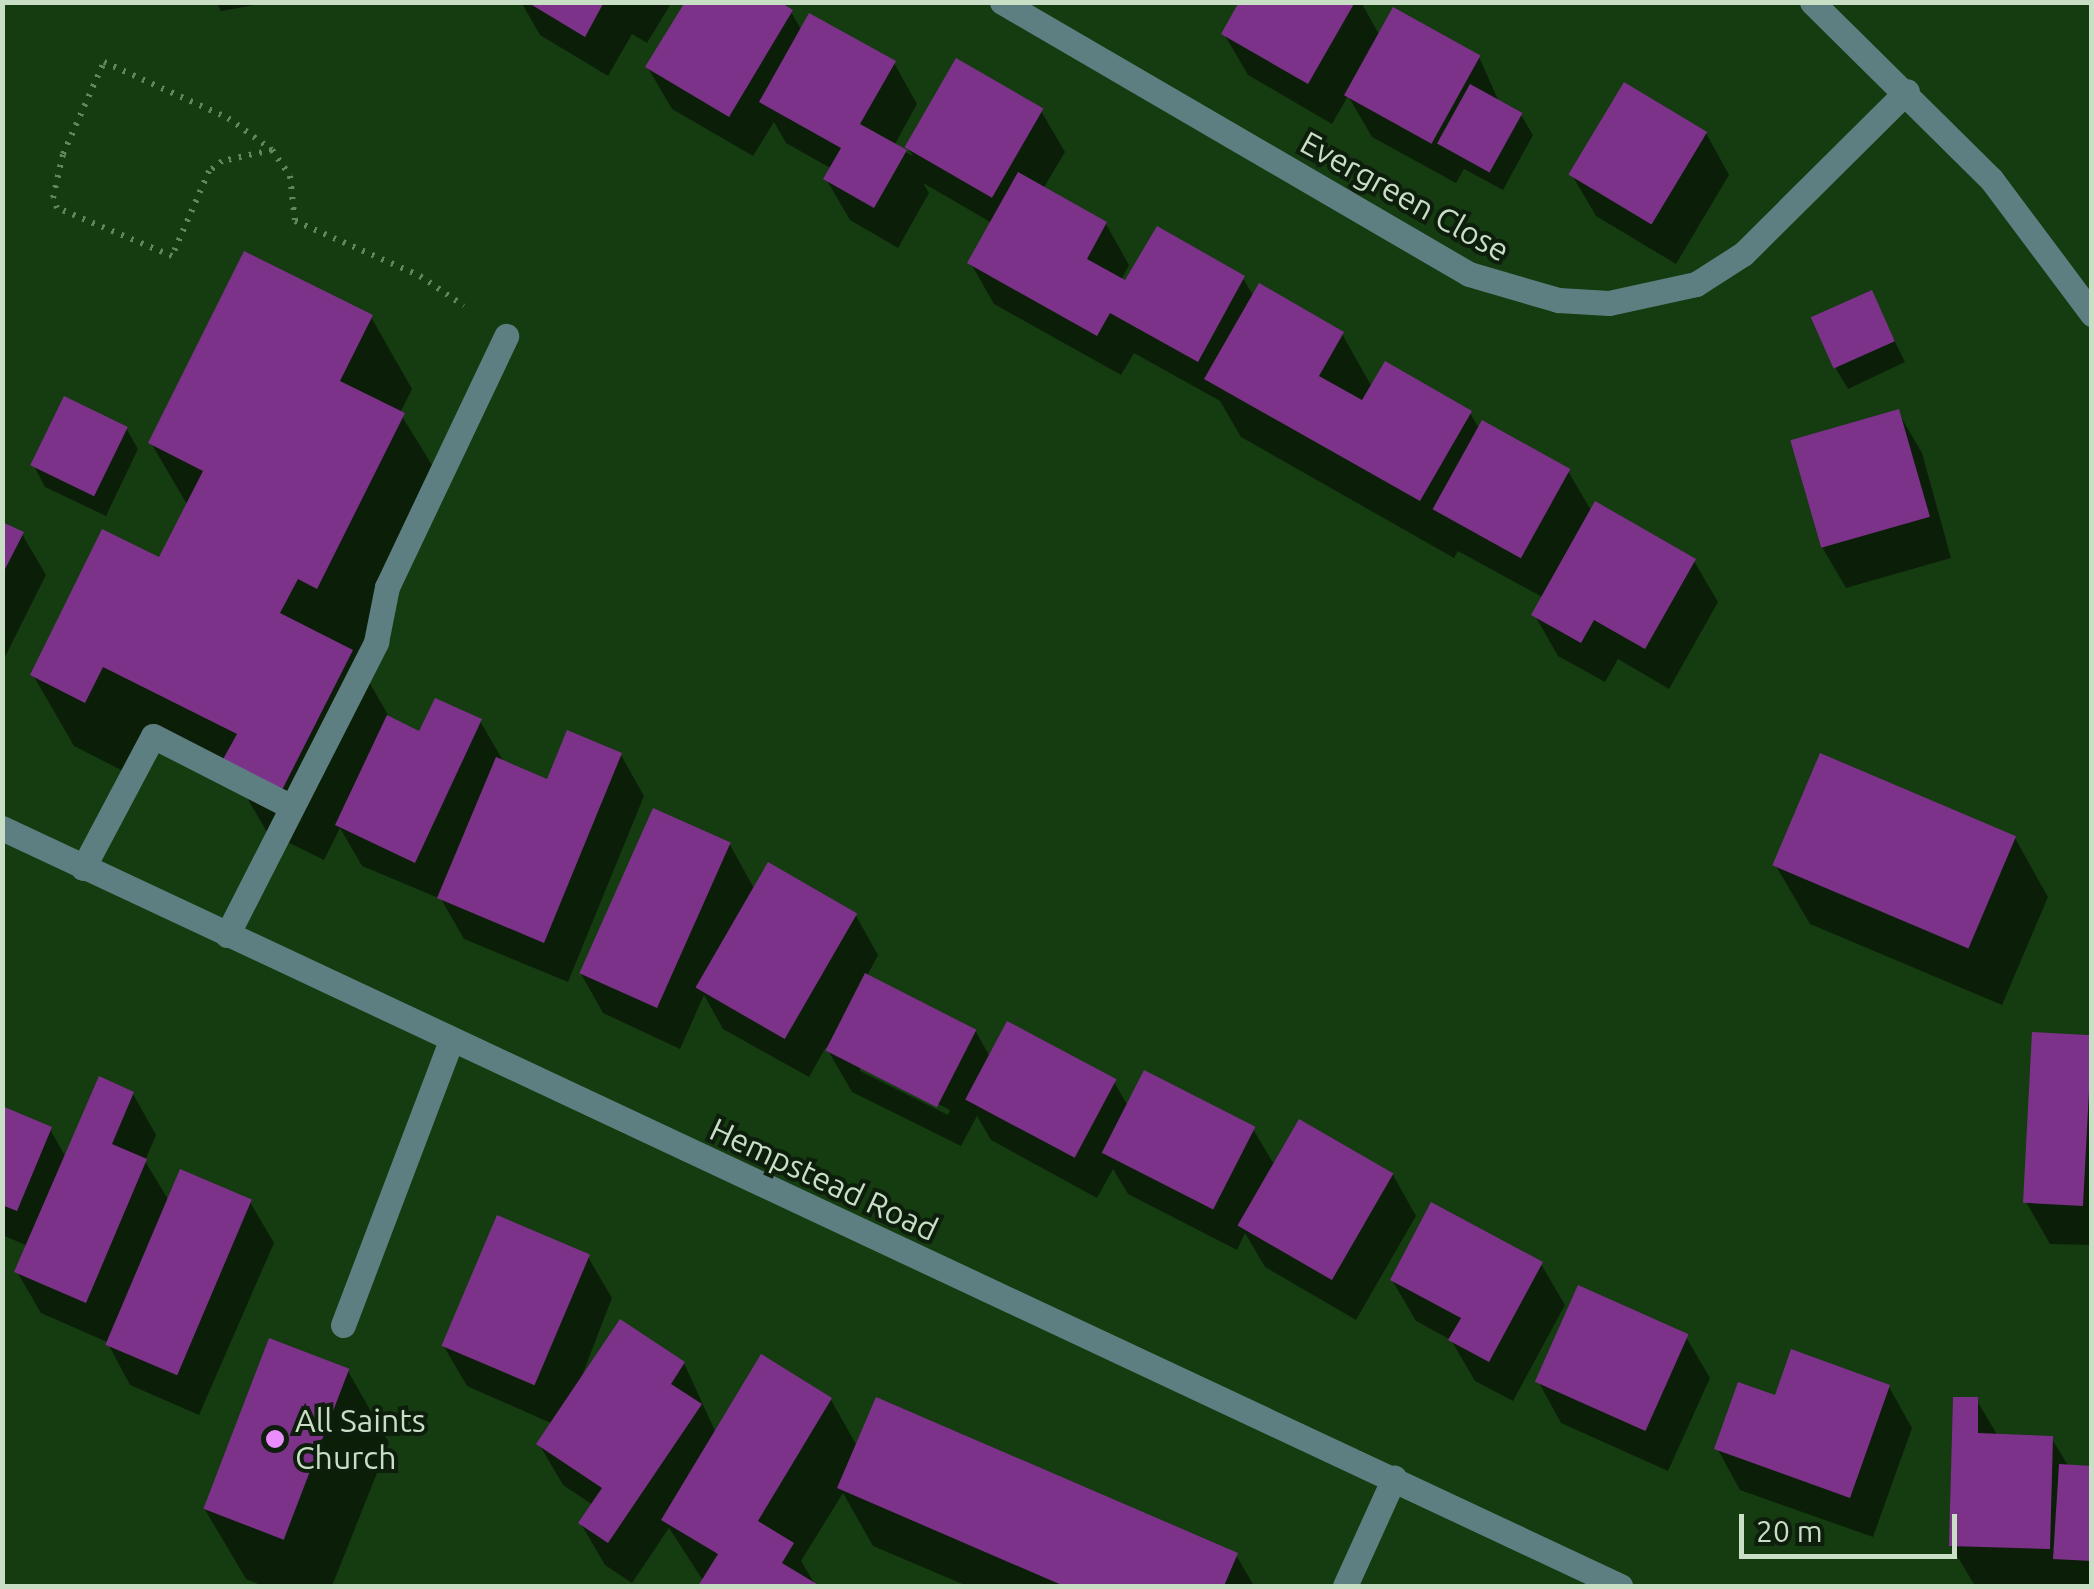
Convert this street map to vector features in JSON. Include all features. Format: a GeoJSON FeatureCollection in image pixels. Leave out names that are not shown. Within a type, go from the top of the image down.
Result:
{"type":"FeatureCollection","features":[{"type":"Feature","properties":{"kind":"street"},"geometry":{"type":"LineString","coordinates":[[1812,2],[1907,91],[1992,179],[2092,314]]}},
{"type":"Feature","properties":{"kind":"street","name":"Evergreen Close"},"geometry":{"type":"LineString","coordinates":[[1007,5],[1469,274],[1558,300],[1609,304],[1696,284],[1743,254],[1907,91]]}},
{"type":"Feature","properties":{"kind":"street"},"geometry":{"type":"LineString","coordinates":[[227,935],[376,642],[386,587],[506,336]]}},
{"type":"Feature","properties":{"kind":"street"},"geometry":{"type":"LineString","coordinates":[[83,868],[153,736],[290,806]]}},
{"type":"Feature","properties":{"kind":"street","name":"Hempstead Road"},"geometry":{"type":"LineString","coordinates":[[2,828],[450,1043],[1620,1586]]}},
{"type":"Feature","properties":{"kind":"street"},"geometry":{"type":"LineString","coordinates":[[343,1325],[450,1043]]}},
{"type":"Feature","properties":{"kind":"street"},"geometry":{"type":"LineString","coordinates":[[1345,1586],[1394,1478]]}},
{"type":"Feature","properties":{"kind":"path"},"geometry":{"type":"LineString","coordinates":[[272,150],[222,161],[209,171],[172,256],[57,208],[53,198],[62,154],[104,62],[228,118],[272,150],[290,176],[295,221],[420,276],[506,336]]}},
{"type":"Feature","properties":{"kind":"building"},"geometry":{"type":"Polygon","coordinates":[[[527,2],[604,2],[585,37],[527,2]]]}},
{"type":"Feature","properties":{"kind":"building"},"geometry":{"type":"Polygon","coordinates":[[[685,2],[780,2],[793,10],[729,117],[645,67],[685,2]]]}},
{"type":"Feature","properties":{"kind":"building"},"geometry":{"type":"Polygon","coordinates":[[[1239,2],[1355,2],[1308,84],[1221,34],[1239,2]]]}},
{"type":"Feature","properties":{"kind":"building"},"geometry":{"type":"Polygon","coordinates":[[[1393,7],[1480,55],[1431,144],[1344,95],[1393,7]]]}},
{"type":"Feature","properties":{"kind":"building"},"geometry":{"type":"Polygon","coordinates":[[[809,13],[896,61],[860,124],[907,150],[874,208],[823,179],[841,148],[759,102],[809,13]]]}},
{"type":"Feature","properties":{"kind":"building"},"geometry":{"type":"Polygon","coordinates":[[[956,58],[1043,108],[992,198],[904,147],[956,58]]]}},
{"type":"Feature","properties":{"kind":"building"},"geometry":{"type":"Polygon","coordinates":[[[1624,82],[1707,132],[1652,225],[1568,175],[1624,82]]]}},
{"type":"Feature","properties":{"kind":"building"},"geometry":{"type":"Polygon","coordinates":[[[1470,84],[1522,113],[1490,173],[1437,143],[1470,84]]]}},
{"type":"Feature","properties":{"kind":"building"},"geometry":{"type":"Polygon","coordinates":[[[1018,172],[1107,222],[1087,259],[1125,280],[1157,226],[1245,276],[1198,362],[1110,313],[1097,336],[967,263],[1018,172]]]}},
{"type":"Feature","properties":{"kind":"building"},"geometry":{"type":"Polygon","coordinates":[[[244,251],[373,315],[340,381],[405,413],[317,589],[298,579],[280,613],[353,650],[282,790],[222,761],[237,734],[103,667],[85,703],[30,675],[102,529],[159,557],[203,471],[148,443],[244,251]]]}},
{"type":"Feature","properties":{"kind":"building"},"geometry":{"type":"Polygon","coordinates":[[[1259,283],[1344,332],[1319,376],[1362,400],[1385,361],[1472,411],[1420,501],[1204,379],[1259,283]]]}},
{"type":"Feature","properties":{"kind":"building"},"geometry":{"type":"Polygon","coordinates":[[[1872,290],[1895,341],[1834,368],[1811,317],[1872,290]]]}},
{"type":"Feature","properties":{"kind":"building"},"geometry":{"type":"Polygon","coordinates":[[[64,396],[128,427],[94,496],[30,465],[64,396]]]}},
{"type":"Feature","properties":{"kind":"building"},"geometry":{"type":"Polygon","coordinates":[[[1899,409],[1930,517],[1821,548],[1790,440],[1899,409]]]}},
{"type":"Feature","properties":{"kind":"building"},"geometry":{"type":"Polygon","coordinates":[[[1482,420],[1570,469],[1521,558],[1433,509],[1482,420]]]}},
{"type":"Feature","properties":{"kind":"building"},"geometry":{"type":"Polygon","coordinates":[[[1595,501],[1696,559],[1645,649],[1594,620],[1581,643],[1531,615],[1595,501]]]}},
{"type":"Feature","properties":{"kind":"building"},"geometry":{"type":"Polygon","coordinates":[[[2,522],[24,532],[2,575],[2,522]]]}},
{"type":"Feature","properties":{"kind":"building"},"geometry":{"type":"Polygon","coordinates":[[[435,698],[482,719],[415,863],[335,825],[387,715],[419,731],[435,698]]]}},
{"type":"Feature","properties":{"kind":"building"},"geometry":{"type":"Polygon","coordinates":[[[567,730],[622,753],[544,943],[437,898],[496,757],[547,779],[567,730]]]}},
{"type":"Feature","properties":{"kind":"building"},"geometry":{"type":"Polygon","coordinates":[[[1820,753],[2016,836],[1968,949],[1772,865],[1820,753]]]}},
{"type":"Feature","properties":{"kind":"building"},"geometry":{"type":"Polygon","coordinates":[[[653,808],[731,843],[657,1008],[579,973],[653,808]]]}},
{"type":"Feature","properties":{"kind":"building"},"geometry":{"type":"Polygon","coordinates":[[[768,862],[857,914],[785,1039],[696,988],[768,862]]]}},
{"type":"Feature","properties":{"kind":"building"},"geometry":{"type":"Polygon","coordinates":[[[865,973],[976,1030],[937,1107],[826,1051],[865,973]]]}},
{"type":"Feature","properties":{"kind":"building"},"geometry":{"type":"Polygon","coordinates":[[[1007,1021],[1116,1079],[1075,1158],[965,1100],[1007,1021]]]}},
{"type":"Feature","properties":{"kind":"building"},"geometry":{"type":"Polygon","coordinates":[[[2032,1032],[2092,1035],[2083,1206],[2023,1203],[2032,1032]]]}},
{"type":"Feature","properties":{"kind":"building"},"geometry":{"type":"Polygon","coordinates":[[[1144,1070],[1255,1127],[1213,1210],[1102,1153],[1144,1070]]]}},
{"type":"Feature","properties":{"kind":"building"},"geometry":{"type":"Polygon","coordinates":[[[99,1076],[134,1092],[112,1144],[147,1159],[86,1303],[14,1272],[99,1076]]]}},
{"type":"Feature","properties":{"kind":"building"},"geometry":{"type":"Polygon","coordinates":[[[2,1106],[52,1127],[17,1211],[2,1205],[2,1106]]]}},
{"type":"Feature","properties":{"kind":"building"},"geometry":{"type":"Polygon","coordinates":[[[1299,1119],[1393,1174],[1332,1280],[1238,1226],[1299,1119]]]}},
{"type":"Feature","properties":{"kind":"building"},"geometry":{"type":"Polygon","coordinates":[[[180,1169],[252,1199],[177,1375],[105,1345],[180,1169]]]}},
{"type":"Feature","properties":{"kind":"building"},"geometry":{"type":"Polygon","coordinates":[[[1431,1202],[1543,1262],[1489,1362],[1448,1340],[1461,1318],[1390,1280],[1431,1202]]]}},
{"type":"Feature","properties":{"kind":"building"},"geometry":{"type":"Polygon","coordinates":[[[497,1215],[590,1254],[534,1385],[442,1346],[497,1215]]]}},
{"type":"Feature","properties":{"kind":"building"},"geometry":{"type":"Polygon","coordinates":[[[1578,1285],[1689,1334],[1645,1431],[1535,1382],[1578,1285]]]}},
{"type":"Feature","properties":{"kind":"building"},"geometry":{"type":"Polygon","coordinates":[[[620,1319],[685,1362],[671,1384],[702,1404],[608,1543],[578,1523],[602,1488],[536,1444],[620,1319]]]}},
{"type":"Feature","properties":{"kind":"building","name":"All Saints Church"},"geometry":{"type":"Polygon","coordinates":[[[269,1338],[349,1369],[284,1540],[203,1509],[269,1338]]]}},
{"type":"Feature","properties":{"kind":"building"},"geometry":{"type":"Polygon","coordinates":[[[1791,1349],[1890,1385],[1850,1498],[1714,1449],[1738,1382],[1775,1395],[1791,1349]]]}},
{"type":"Feature","properties":{"kind":"building"},"geometry":{"type":"Polygon","coordinates":[[[761,1354],[832,1398],[758,1521],[794,1543],[782,1563],[820,1586],[698,1586],[718,1554],[661,1520],[761,1354]]]}},
{"type":"Feature","properties":{"kind":"building"},"geometry":{"type":"Polygon","coordinates":[[[876,1397],[1238,1553],[1224,1586],[1064,1586],[837,1488],[876,1397]]]}},
{"type":"Feature","properties":{"kind":"building"},"geometry":{"type":"Polygon","coordinates":[[[1953,1397],[1978,1397],[1978,1433],[2053,1436],[2050,1549],[1949,1546],[1953,1397]]]}},
{"type":"Feature","properties":{"kind":"building"},"geometry":{"type":"Polygon","coordinates":[[[2059,1464],[2092,1466],[2092,1561],[2053,1559],[2059,1464]]]}},
{"type":"Feature","properties":{"kind":"place","name":"All Saints Church"},"geometry":{"type":"Point","coordinates":[275,1439]}}]}
